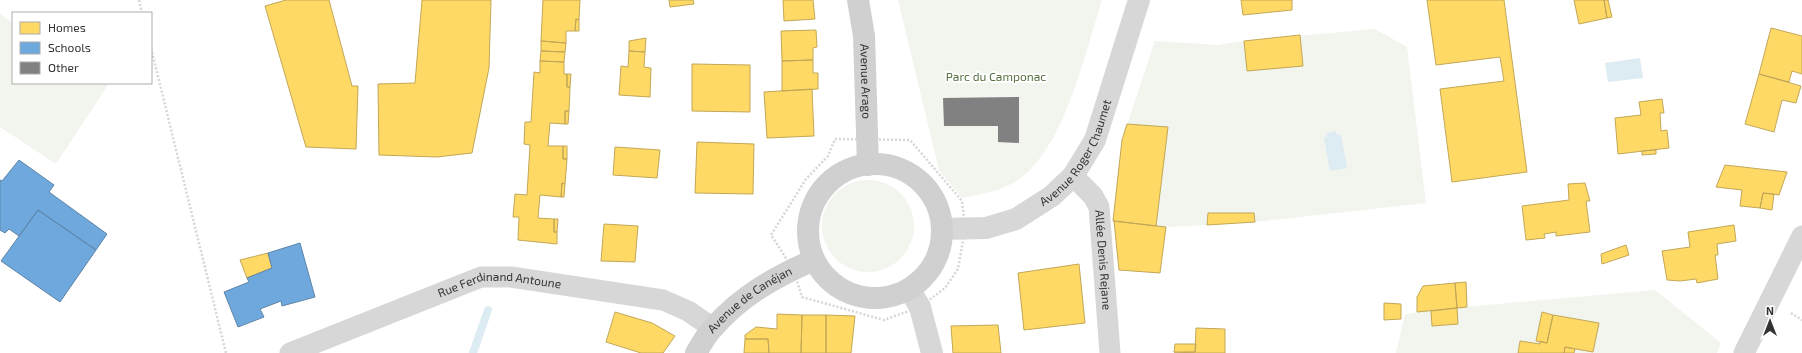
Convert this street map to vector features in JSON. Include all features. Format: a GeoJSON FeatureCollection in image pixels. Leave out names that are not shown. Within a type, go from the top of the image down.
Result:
{"type":"FeatureCollection","features":[{"type":"Feature","properties":{"kind":"main road","name":"Avenue Arago"},"geometry":{"type":"LineString","coordinates":[[858,0],[864,36],[866,139],[868,164]]}},
{"type":"Feature","properties":{"kind":"main road"},"geometry":{"type":"LineString","coordinates":[[868,164],[890,166],[910,174],[927,189],[938,208],[942,229],[941,244],[937,257],[930,270],[920,280],[914,298],[896,295],[882,298],[868,298],[842,290],[821,272],[814,260],[808,240],[809,218],[816,198],[830,182],[847,170],[868,164]]}},
{"type":"Feature","properties":{"kind":"main road","name":"Avenue de Canéjan"},"geometry":{"type":"LineString","coordinates":[[696,353],[713,328],[748,295],[772,279],[814,260]]}},
{"type":"Feature","properties":{"kind":"street","name":"Avenue Roger Chaumet"},"geometry":{"type":"LineString","coordinates":[[942,229],[986,228],[1016,219],[1052,196],[1073,176],[1095,140],[1139,0]]}},
{"type":"Feature","properties":{"kind":"street","name":"Allée Denis Rejane"},"geometry":{"type":"LineString","coordinates":[[1073,176],[1093,196],[1099,207],[1110,353]]}},
{"type":"Feature","properties":{"kind":"street"},"geometry":{"type":"LineString","coordinates":[[1744,353],[1802,236]]}},
{"type":"Feature","properties":{"kind":"street","name":"Rue Ferdinand Antoune"},"geometry":{"type":"LineString","coordinates":[[290,353],[481,277],[511,277],[663,300],[688,311],[713,328]]}},
{"type":"Feature","properties":{"kind":"street"},"geometry":{"type":"LineString","coordinates":[[914,298],[932,353]]}},
{"type":"Feature","properties":{"kind":"path"},"geometry":{"type":"LineString","coordinates":[[139,0],[142,12]]}},
{"type":"Feature","properties":{"kind":"path"},"geometry":{"type":"LineString","coordinates":[[152,52],[226,353]]}},
{"type":"Feature","properties":{"kind":"path"},"geometry":{"type":"LineString","coordinates":[[835,139],[866,139],[910,140],[962,201],[964,229],[958,269],[945,288],[914,298],[884,320],[802,297],[793,269],[771,235],[806,179],[828,156],[835,139]]}},
{"type":"Feature","properties":{"kind":"green space","name":"Parc du Camponac"},"geometry":{"type":"Polygon","coordinates":[[[898,0],[1102,0],[1070,102],[1058,128],[1045,152],[1029,171],[1011,184],[993,191],[962,198],[939,170],[898,0]]]}},
{"type":"Feature","properties":{"kind":"green space"},"geometry":{"type":"Polygon","coordinates":[[[0,14],[12,22],[12,84],[108,85],[56,164],[0,127],[0,14]]]}},
{"type":"Feature","properties":{"kind":"green space"},"geometry":{"type":"Polygon","coordinates":[[[1375,29],[1407,47],[1426,203],[1255,222],[1207,225],[1166,227],[1113,221],[1122,140],[1155,41],[1218,45],[1244,41],[1375,29]]]}},
{"type":"Feature","properties":{"kind":"green space"},"geometry":{"type":"Polygon","coordinates":[[[859,180],[877,180],[894,187],[907,200],[914,217],[914,235],[907,252],[894,265],[877,272],[859,272],[842,265],[829,252],[822,235],[822,217],[829,200],[842,187],[859,180]]]}},
{"type":"Feature","properties":{"kind":"green space"},"geometry":{"type":"Polygon","coordinates":[[[1655,290],[1721,343],[1717,353],[1396,353],[1405,314],[1441,309],[1655,290]]]}},
{"type":"Feature","properties":{"kind":"shaded area"},"geometry":{"type":"Polygon","coordinates":[[[1640,58],[1643,78],[1608,82],[1605,63],[1640,58]]]}},
{"type":"Feature","properties":{"kind":"shaded area"},"geometry":{"type":"Polygon","coordinates":[[[1336,131],[1337,135],[1341,135],[1347,168],[1330,171],[1324,138],[1327,137],[1326,133],[1336,131]]]}},
{"type":"Feature","properties":{"kind":"building: Homes"},"geometry":{"type":"Polygon","coordinates":[[[286,0],[329,0],[352,86],[358,86],[356,149],[306,147],[265,6],[286,0]]]}},
{"type":"Feature","properties":{"kind":"building: Homes"},"geometry":{"type":"Polygon","coordinates":[[[422,0],[491,0],[489,68],[472,153],[437,157],[379,155],[378,84],[415,83],[422,0]]]}},
{"type":"Feature","properties":{"kind":"building: Homes"},"geometry":{"type":"Polygon","coordinates":[[[543,0],[580,0],[579,20],[576,19],[575,31],[566,31],[566,43],[541,41],[543,0]]]}},
{"type":"Feature","properties":{"kind":"building: Homes"},"geometry":{"type":"Polygon","coordinates":[[[669,0],[693,0],[694,4],[670,7],[669,0]]]}},
{"type":"Feature","properties":{"kind":"building: Homes"},"geometry":{"type":"Polygon","coordinates":[[[783,0],[813,0],[815,19],[784,21],[783,0]]]}},
{"type":"Feature","properties":{"kind":"building: Homes"},"geometry":{"type":"Polygon","coordinates":[[[1241,0],[1292,0],[1292,10],[1243,15],[1241,0]]]}},
{"type":"Feature","properties":{"kind":"building: Homes"},"geometry":{"type":"Polygon","coordinates":[[[1427,0],[1504,0],[1527,172],[1452,182],[1440,89],[1504,81],[1500,57],[1436,65],[1427,0]]]}},
{"type":"Feature","properties":{"kind":"building: Homes"},"geometry":{"type":"Polygon","coordinates":[[[1574,0],[1604,0],[1607,18],[1579,24],[1574,0]]]}},
{"type":"Feature","properties":{"kind":"building: Homes"},"geometry":{"type":"Polygon","coordinates":[[[1604,0],[1608,0],[1612,17],[1607,18],[1604,0]]]}},
{"type":"Feature","properties":{"kind":"building: Homes"},"geometry":{"type":"Polygon","coordinates":[[[576,19],[579,20],[579,31],[575,31],[576,19]]]}},
{"type":"Feature","properties":{"kind":"building: Homes"},"geometry":{"type":"Polygon","coordinates":[[[1771,28],[1802,36],[1802,74],[1792,71],[1789,82],[1759,74],[1771,28]]]}},
{"type":"Feature","properties":{"kind":"building: Homes"},"geometry":{"type":"Polygon","coordinates":[[[816,30],[817,47],[813,48],[813,60],[782,61],[781,31],[816,30]]]}},
{"type":"Feature","properties":{"kind":"building: Homes"},"geometry":{"type":"Polygon","coordinates":[[[1300,35],[1303,66],[1247,71],[1244,41],[1300,35]]]}},
{"type":"Feature","properties":{"kind":"building: Homes"},"geometry":{"type":"Polygon","coordinates":[[[646,38],[645,52],[629,51],[629,41],[646,38]]]}},
{"type":"Feature","properties":{"kind":"building: Homes"},"geometry":{"type":"Polygon","coordinates":[[[541,41],[566,43],[565,52],[541,51],[541,41]]]}},
{"type":"Feature","properties":{"kind":"building: Homes"},"geometry":{"type":"Polygon","coordinates":[[[541,51],[565,52],[564,62],[540,61],[541,51]]]}},
{"type":"Feature","properties":{"kind":"building: Homes"},"geometry":{"type":"Polygon","coordinates":[[[629,51],[645,52],[644,67],[651,68],[650,97],[619,95],[621,66],[628,67],[629,51]]]}},
{"type":"Feature","properties":{"kind":"building: Homes"},"geometry":{"type":"Polygon","coordinates":[[[813,60],[813,73],[818,73],[818,89],[782,91],[782,61],[813,60]]]}},
{"type":"Feature","properties":{"kind":"building: Homes"},"geometry":{"type":"Polygon","coordinates":[[[540,61],[564,62],[564,74],[567,74],[567,87],[570,87],[569,111],[565,111],[565,124],[550,123],[548,146],[563,146],[563,159],[567,159],[565,184],[562,183],[561,197],[540,195],[538,218],[554,219],[554,232],[557,232],[557,244],[518,240],[519,217],[513,217],[515,194],[527,195],[530,145],[524,144],[525,122],[531,122],[534,72],[540,73],[540,61]]]}},
{"type":"Feature","properties":{"kind":"building: Homes"},"geometry":{"type":"Polygon","coordinates":[[[692,64],[750,65],[750,112],[692,111],[692,64]]]}},
{"type":"Feature","properties":{"kind":"building: Homes"},"geometry":{"type":"Polygon","coordinates":[[[567,74],[571,74],[570,87],[567,87],[567,74]]]}},
{"type":"Feature","properties":{"kind":"building: Homes"},"geometry":{"type":"Polygon","coordinates":[[[1759,74],[1801,86],[1796,103],[1782,100],[1774,132],[1745,124],[1759,74]]]}},
{"type":"Feature","properties":{"kind":"building: Homes"},"geometry":{"type":"Polygon","coordinates":[[[812,89],[814,136],[767,138],[764,92],[812,89]]]}},
{"type":"Feature","properties":{"kind":"building: Homes"},"geometry":{"type":"Polygon","coordinates":[[[1662,99],[1664,113],[1660,113],[1661,131],[1667,130],[1669,148],[1618,154],[1615,118],[1641,115],[1639,102],[1662,99]]]}},
{"type":"Feature","properties":{"kind":"building: Homes"},"geometry":{"type":"Polygon","coordinates":[[[565,111],[569,111],[568,124],[565,124],[565,111]]]}},
{"type":"Feature","properties":{"kind":"building: Homes"},"geometry":{"type":"Polygon","coordinates":[[[1127,124],[1168,127],[1156,226],[1113,221],[1122,140],[1127,124]]]}},
{"type":"Feature","properties":{"kind":"building: Homes"},"geometry":{"type":"Polygon","coordinates":[[[697,142],[754,144],[753,194],[695,193],[697,142]]]}},
{"type":"Feature","properties":{"kind":"building: Homes"},"geometry":{"type":"Polygon","coordinates":[[[563,146],[567,146],[567,159],[563,159],[563,146]]]}},
{"type":"Feature","properties":{"kind":"building: Homes"},"geometry":{"type":"Polygon","coordinates":[[[615,147],[660,150],[657,178],[613,175],[615,147]]]}},
{"type":"Feature","properties":{"kind":"building: Homes"},"geometry":{"type":"Polygon","coordinates":[[[1656,150],[1656,154],[1642,155],[1642,151],[1656,150]]]}},
{"type":"Feature","properties":{"kind":"building: Homes"},"geometry":{"type":"Polygon","coordinates":[[[1725,165],[1787,172],[1779,195],[1763,193],[1760,208],[1740,206],[1742,190],[1716,187],[1725,165]]]}},
{"type":"Feature","properties":{"kind":"building: Homes"},"geometry":{"type":"Polygon","coordinates":[[[562,183],[565,184],[564,197],[561,197],[562,183]]]}},
{"type":"Feature","properties":{"kind":"building: Homes"},"geometry":{"type":"Polygon","coordinates":[[[1585,183],[1590,201],[1586,201],[1590,232],[1556,236],[1556,232],[1544,234],[1545,238],[1526,240],[1522,206],[1569,200],[1568,184],[1585,183]]]}},
{"type":"Feature","properties":{"kind":"building: Homes"},"geometry":{"type":"Polygon","coordinates":[[[1763,193],[1774,194],[1772,210],[1760,208],[1763,193]]]}},
{"type":"Feature","properties":{"kind":"building: Homes"},"geometry":{"type":"Polygon","coordinates":[[[1208,213],[1254,213],[1255,222],[1207,225],[1208,213]]]}},
{"type":"Feature","properties":{"kind":"building: Homes"},"geometry":{"type":"Polygon","coordinates":[[[554,219],[558,219],[557,232],[554,232],[554,219]]]}},
{"type":"Feature","properties":{"kind":"building: Homes"},"geometry":{"type":"Polygon","coordinates":[[[1114,221],[1166,227],[1160,273],[1119,270],[1114,221]]]}},
{"type":"Feature","properties":{"kind":"building: Homes"},"geometry":{"type":"Polygon","coordinates":[[[604,224],[638,226],[635,262],[601,261],[604,224]]]}},
{"type":"Feature","properties":{"kind":"building: Homes"},"geometry":{"type":"Polygon","coordinates":[[[1734,225],[1736,241],[1717,244],[1718,255],[1715,255],[1718,279],[1697,283],[1696,279],[1680,281],[1667,280],[1662,251],[1690,247],[1688,232],[1734,225]]]}},
{"type":"Feature","properties":{"kind":"building: Homes"},"geometry":{"type":"Polygon","coordinates":[[[1626,245],[1629,255],[1602,264],[1601,254],[1626,245]]]}},
{"type":"Feature","properties":{"kind":"building: Homes"},"geometry":{"type":"Polygon","coordinates":[[[268,253],[272,268],[247,278],[240,260],[268,253]]]}},
{"type":"Feature","properties":{"kind":"building: Homes"},"geometry":{"type":"Polygon","coordinates":[[[1079,264],[1085,323],[1024,330],[1018,273],[1079,264]]]}},
{"type":"Feature","properties":{"kind":"building: Homes"},"geometry":{"type":"Polygon","coordinates":[[[1466,282],[1467,307],[1457,308],[1455,283],[1466,282]]]}},
{"type":"Feature","properties":{"kind":"building: Homes"},"geometry":{"type":"Polygon","coordinates":[[[1455,283],[1457,308],[1417,312],[1417,297],[1423,286],[1455,283]]]}},
{"type":"Feature","properties":{"kind":"building: Homes"},"geometry":{"type":"Polygon","coordinates":[[[1384,303],[1401,304],[1401,319],[1384,320],[1384,303]]]}},
{"type":"Feature","properties":{"kind":"building: Homes"},"geometry":{"type":"Polygon","coordinates":[[[1457,308],[1458,324],[1432,326],[1431,311],[1457,308]]]}},
{"type":"Feature","properties":{"kind":"building: Homes"},"geometry":{"type":"Polygon","coordinates":[[[615,312],[652,323],[675,336],[663,353],[641,353],[606,342],[615,312]]]}},
{"type":"Feature","properties":{"kind":"building: Homes"},"geometry":{"type":"Polygon","coordinates":[[[1542,312],[1553,315],[1547,343],[1536,341],[1542,312]]]}},
{"type":"Feature","properties":{"kind":"building: Homes"},"geometry":{"type":"Polygon","coordinates":[[[777,314],[802,315],[801,353],[769,353],[768,339],[745,339],[745,335],[756,327],[777,329],[777,314]]]}},
{"type":"Feature","properties":{"kind":"building: Homes"},"geometry":{"type":"Polygon","coordinates":[[[802,315],[826,315],[826,353],[801,353],[802,315]]]}},
{"type":"Feature","properties":{"kind":"building: Homes"},"geometry":{"type":"Polygon","coordinates":[[[826,315],[855,316],[851,353],[826,353],[826,315]]]}},
{"type":"Feature","properties":{"kind":"building: Homes"},"geometry":{"type":"Polygon","coordinates":[[[1553,315],[1599,323],[1593,352],[1565,347],[1564,353],[1518,353],[1520,341],[1540,344],[1540,341],[1547,343],[1553,315]]]}},
{"type":"Feature","properties":{"kind":"building: Homes"},"geometry":{"type":"Polygon","coordinates":[[[998,325],[1001,353],[953,353],[951,326],[998,325]]]}},
{"type":"Feature","properties":{"kind":"building: Homes"},"geometry":{"type":"Polygon","coordinates":[[[1196,328],[1225,329],[1225,353],[1174,353],[1195,352],[1196,328]]]}},
{"type":"Feature","properties":{"kind":"building: Homes"},"geometry":{"type":"Polygon","coordinates":[[[745,339],[768,339],[769,353],[744,353],[745,339]]]}},
{"type":"Feature","properties":{"kind":"building: Homes"},"geometry":{"type":"Polygon","coordinates":[[[1175,344],[1196,344],[1195,352],[1174,352],[1175,344]]]}},
{"type":"Feature","properties":{"kind":"building: Homes"},"geometry":{"type":"Polygon","coordinates":[[[1565,347],[1575,349],[1574,353],[1564,353],[1565,347]]]}},
{"type":"Feature","properties":{"kind":"building: Schools"},"geometry":{"type":"Polygon","coordinates":[[[19,160],[54,185],[49,192],[107,234],[96,250],[38,210],[19,236],[9,229],[5,233],[0,230],[0,180],[2,181],[19,160]]]}},
{"type":"Feature","properties":{"kind":"building: Schools"},"geometry":{"type":"Polygon","coordinates":[[[38,210],[96,250],[60,302],[1,261],[38,210]]]}},
{"type":"Feature","properties":{"kind":"building: Schools"},"geometry":{"type":"Polygon","coordinates":[[[300,243],[315,297],[282,306],[281,301],[260,309],[264,317],[238,327],[224,292],[249,282],[247,278],[272,268],[268,253],[300,243]]]}},
{"type":"Feature","properties":{"kind":"building: Other"},"geometry":{"type":"Polygon","coordinates":[[[1019,97],[1019,143],[998,142],[998,126],[944,126],[943,98],[1019,97]]]}},
{"type":"Feature","properties":{"kind":"waterway"},"geometry":{"type":"LineString","coordinates":[[473,353],[488,310]]}}]}
